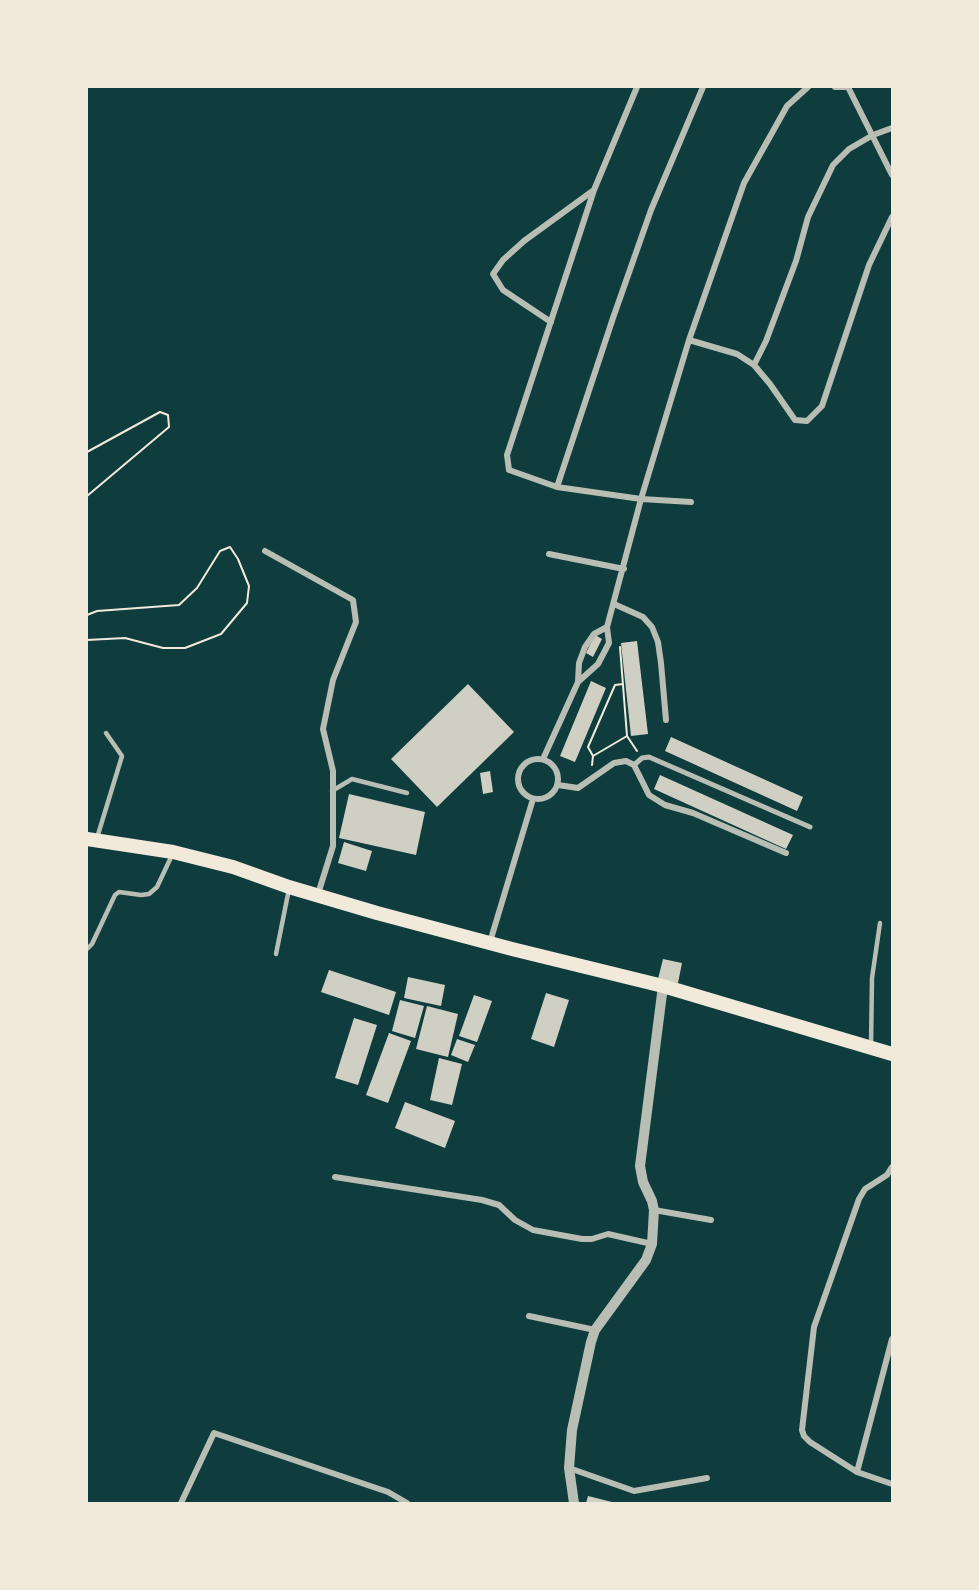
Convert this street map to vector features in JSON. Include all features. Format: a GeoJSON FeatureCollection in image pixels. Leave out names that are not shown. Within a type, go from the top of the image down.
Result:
{"type":"FeatureCollection","features":[{"type":"Feature","properties":{"kind":"main road"},"geometry":{"type":"LineString","coordinates":[[91,840],[173,852],[233,867],[317,896],[414,924],[663,986],[892,1054]]}},
{"type":"Feature","properties":{"kind":"street"},"geometry":{"type":"LineString","coordinates":[[637,87],[594,190],[507,455],[509,470],[558,487],[641,499],[691,502]]}},
{"type":"Feature","properties":{"kind":"street"},"geometry":{"type":"LineString","coordinates":[[558,487],[651,210],[703,87]]}},
{"type":"Feature","properties":{"kind":"street"},"geometry":{"type":"LineString","coordinates":[[578,682],[593,670],[609,643],[607,627],[641,499],[689,340],[744,183],[787,106],[808,87]]}},
{"type":"Feature","properties":{"kind":"street"},"geometry":{"type":"LineString","coordinates":[[835,87],[847,87],[892,175]]}},
{"type":"Feature","properties":{"kind":"street"},"geometry":{"type":"LineString","coordinates":[[754,365],[766,341],[796,261],[808,217],[833,165],[849,149],[873,135],[892,128]]}},
{"type":"Feature","properties":{"kind":"street"},"geometry":{"type":"LineString","coordinates":[[551,322],[503,290],[493,274],[503,260],[524,241],[594,190]]}},
{"type":"Feature","properties":{"kind":"street"},"geometry":{"type":"LineString","coordinates":[[689,340],[737,354],[754,365],[795,420],[807,421],[822,406],[869,265],[892,217]]}},
{"type":"Feature","properties":{"kind":"street"},"geometry":{"type":"LineString","coordinates":[[265,551],[353,600],[356,622],[333,680],[323,729],[333,771],[333,846],[317,896]]}},
{"type":"Feature","properties":{"kind":"street"},"geometry":{"type":"LineString","coordinates":[[549,554],[624,569]]}},
{"type":"Feature","properties":{"kind":"street"},"geometry":{"type":"LineString","coordinates":[[614,604],[643,616],[652,627],[658,642],[666,720]]}},
{"type":"Feature","properties":{"kind":"street"},"geometry":{"type":"LineString","coordinates":[[543,759],[578,682],[579,663],[588,642],[594,634],[607,627]]}},
{"type":"Feature","properties":{"kind":"street"},"geometry":{"type":"LineString","coordinates":[[634,765],[642,758],[649,757],[810,827]]}},
{"type":"Feature","properties":{"kind":"street"},"geometry":{"type":"LineString","coordinates":[[543,759],[553,765],[557,771],[558,785],[550,796],[540,800],[533,799],[520,788],[518,774],[526,762],[543,759]]}},
{"type":"Feature","properties":{"kind":"street"},"geometry":{"type":"LineString","coordinates":[[558,785],[578,788],[614,763],[626,760],[634,765],[649,795],[665,805],[693,813],[786,853]]}},
{"type":"Feature","properties":{"kind":"street"},"geometry":{"type":"LineString","coordinates":[[489,943],[533,799]]}},
{"type":"Feature","properties":{"kind":"street"},"geometry":{"type":"LineString","coordinates":[[574,1503],[569,1468],[572,1430],[595,1330],[646,1260],[652,1244],[654,1210],[643,1182],[640,1166],[663,986]]}},
{"type":"Feature","properties":{"kind":"street"},"geometry":{"type":"LineString","coordinates":[[892,1167],[887,1175],[865,1189],[814,1327],[802,1419],[804,1436],[857,1472],[892,1484]]}},
{"type":"Feature","properties":{"kind":"street"},"geometry":{"type":"LineString","coordinates":[[335,1177],[482,1200],[499,1205],[514,1220],[533,1230],[582,1239],[608,1234],[652,1244]]}},
{"type":"Feature","properties":{"kind":"street"},"geometry":{"type":"LineString","coordinates":[[654,1210],[711,1220]]}},
{"type":"Feature","properties":{"kind":"street"},"geometry":{"type":"LineString","coordinates":[[529,1316],[595,1330]]}},
{"type":"Feature","properties":{"kind":"street"},"geometry":{"type":"LineString","coordinates":[[857,1472],[892,1339]]}},
{"type":"Feature","properties":{"kind":"street"},"geometry":{"type":"LineString","coordinates":[[182,1503],[214,1433],[388,1492],[407,1503]]}},
{"type":"Feature","properties":{"kind":"street"},"geometry":{"type":"LineString","coordinates":[[569,1468],[634,1491],[707,1478]]}},
{"type":"Feature","properties":{"kind":"lane"},"geometry":{"type":"LineString","coordinates":[[91,840],[122,756],[106,733]]}},
{"type":"Feature","properties":{"kind":"lane"},"geometry":{"type":"LineString","coordinates":[[332,791],[352,779],[407,794]]}},
{"type":"Feature","properties":{"kind":"lane"},"geometry":{"type":"LineString","coordinates":[[87,949],[92,944],[115,896],[119,892],[141,896],[149,894],[157,887],[173,852]]}},
{"type":"Feature","properties":{"kind":"lane"},"geometry":{"type":"LineString","coordinates":[[276,954],[290,887]]}},
{"type":"Feature","properties":{"kind":"lane"},"geometry":{"type":"LineString","coordinates":[[871,1049],[872,982],[880,923]]}},
{"type":"Feature","properties":{"kind":"path"},"geometry":{"type":"LineString","coordinates":[[87,452],[160,412],[168,415],[170,427],[87,496]]}},
{"type":"Feature","properties":{"kind":"path"},"geometry":{"type":"LineString","coordinates":[[87,615],[97,611],[179,605],[197,588],[220,551],[230,547],[238,559],[249,586],[247,603],[221,634],[184,648],[163,648],[125,638],[87,640]]}},
{"type":"Feature","properties":{"kind":"path"},"geometry":{"type":"LineString","coordinates":[[619,644],[627,736],[642,758]]}},
{"type":"Feature","properties":{"kind":"path"},"geometry":{"type":"LineString","coordinates":[[589,781],[593,756],[588,747],[615,685],[622,684]]}},
{"type":"Feature","properties":{"kind":"path"},"geometry":{"type":"LineString","coordinates":[[593,756],[627,736]]}},
{"type":"Feature","properties":{"kind":"building"},"geometry":{"type":"Polygon","coordinates":[[[595,635],[602,639],[593,657],[586,653],[595,635]]]}},
{"type":"Feature","properties":{"kind":"building"},"geometry":{"type":"Polygon","coordinates":[[[637,641],[648,734],[631,736],[621,643],[637,641]]]}},
{"type":"Feature","properties":{"kind":"building"},"geometry":{"type":"Polygon","coordinates":[[[591,681],[606,688],[575,762],[560,756],[591,681]]]}},
{"type":"Feature","properties":{"kind":"building"},"geometry":{"type":"Polygon","coordinates":[[[468,684],[514,732],[437,807],[391,759],[468,684]]]}},
{"type":"Feature","properties":{"kind":"building"},"geometry":{"type":"Polygon","coordinates":[[[671,737],[803,797],[797,811],[665,751],[671,737]]]}},
{"type":"Feature","properties":{"kind":"building"},"geometry":{"type":"Polygon","coordinates":[[[490,771],[493,792],[483,794],[480,773],[490,771]]]}},
{"type":"Feature","properties":{"kind":"building"},"geometry":{"type":"Polygon","coordinates":[[[660,775],[793,835],[786,849],[654,789],[660,775]]]}},
{"type":"Feature","properties":{"kind":"building"},"geometry":{"type":"Polygon","coordinates":[[[349,794],[425,812],[416,855],[339,838],[349,794]]]}},
{"type":"Feature","properties":{"kind":"building"},"geometry":{"type":"Polygon","coordinates":[[[344,842],[372,851],[366,871],[338,863],[344,842]]]}},
{"type":"Feature","properties":{"kind":"building"},"geometry":{"type":"Polygon","coordinates":[[[663,959],[682,963],[678,983],[658,979],[663,959]]]}},
{"type":"Feature","properties":{"kind":"building"},"geometry":{"type":"Polygon","coordinates":[[[329,970],[396,992],[389,1015],[321,992],[329,970]]]}},
{"type":"Feature","properties":{"kind":"building"},"geometry":{"type":"Polygon","coordinates":[[[408,977],[445,985],[441,1006],[404,998],[408,977]]]}},
{"type":"Feature","properties":{"kind":"building"},"geometry":{"type":"Polygon","coordinates":[[[546,993],[569,1000],[554,1047],[531,1039],[546,993]]]}},
{"type":"Feature","properties":{"kind":"building"},"geometry":{"type":"Polygon","coordinates":[[[474,995],[492,1001],[477,1042],[459,1036],[474,995]]]}},
{"type":"Feature","properties":{"kind":"building"},"geometry":{"type":"Polygon","coordinates":[[[400,1000],[424,1006],[415,1038],[392,1031],[400,1000]]]}},
{"type":"Feature","properties":{"kind":"building"},"geometry":{"type":"Polygon","coordinates":[[[427,1006],[458,1014],[448,1057],[416,1049],[427,1006]]]}},
{"type":"Feature","properties":{"kind":"building"},"geometry":{"type":"Polygon","coordinates":[[[354,1018],[377,1025],[358,1085],[335,1078],[354,1018]]]}},
{"type":"Feature","properties":{"kind":"building"},"geometry":{"type":"Polygon","coordinates":[[[389,1033],[411,1041],[388,1103],[366,1095],[389,1033]]]}},
{"type":"Feature","properties":{"kind":"building"},"geometry":{"type":"Polygon","coordinates":[[[457,1039],[475,1045],[468,1062],[451,1055],[457,1039]]]}},
{"type":"Feature","properties":{"kind":"building"},"geometry":{"type":"Polygon","coordinates":[[[439,1058],[462,1064],[452,1105],[430,1100],[439,1058]]]}},
{"type":"Feature","properties":{"kind":"building"},"geometry":{"type":"Polygon","coordinates":[[[405,1102],[455,1121],[445,1148],[395,1128],[405,1102]]]}},
{"type":"Feature","properties":{"kind":"building"},"geometry":{"type":"Polygon","coordinates":[[[588,1496],[612,1502],[586,1503],[588,1496]]]}}]}
